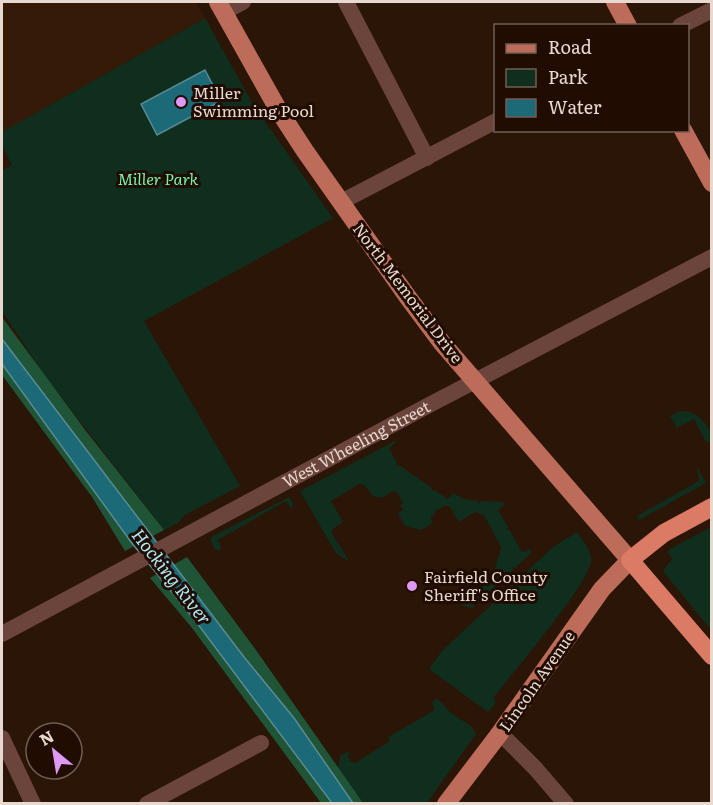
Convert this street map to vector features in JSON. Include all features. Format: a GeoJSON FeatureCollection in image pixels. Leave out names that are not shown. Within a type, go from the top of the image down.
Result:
{"type":"FeatureCollection","features":[{"type":"Feature","properties":{"kind":"highway"},"geometry":{"type":"LineString","coordinates":[[711,507],[663,533],[630,560],[711,656]]}},
{"type":"Feature","properties":{"kind":"main road"},"geometry":{"type":"LineString","coordinates":[[615,2],[627,24]]}},
{"type":"Feature","properties":{"kind":"main road","name":"North Memorial Drive"},"geometry":{"type":"LineString","coordinates":[[221,7],[279,111],[442,344],[630,560]]}},
{"type":"Feature","properties":{"kind":"main road"},"geometry":{"type":"LineString","coordinates":[[685,132],[711,183]]}},
{"type":"Feature","properties":{"kind":"main road","name":"Lincoln Avenue"},"geometry":{"type":"LineString","coordinates":[[446,804],[500,734],[602,589],[630,560]]}},
{"type":"Feature","properties":{"kind":"street"},"geometry":{"type":"LineString","coordinates":[[221,7],[243,2]]}},
{"type":"Feature","properties":{"kind":"street"},"geometry":{"type":"LineString","coordinates":[[346,2],[426,158]]}},
{"type":"Feature","properties":{"kind":"street"},"geometry":{"type":"LineString","coordinates":[[684,24],[711,10]]}},
{"type":"Feature","properties":{"kind":"street"},"geometry":{"type":"LineString","coordinates":[[341,202],[494,122]]}},
{"type":"Feature","properties":{"kind":"street","name":"West Wheeling Street"},"geometry":{"type":"LineString","coordinates":[[2,634],[711,257]]}},
{"type":"Feature","properties":{"kind":"street"},"geometry":{"type":"LineString","coordinates":[[500,734],[535,768],[563,802]]}},
{"type":"Feature","properties":{"kind":"street"},"geometry":{"type":"LineString","coordinates":[[2,738],[33,804]]}},
{"type":"Feature","properties":{"kind":"street"},"geometry":{"type":"LineString","coordinates":[[147,804],[261,743]]}},
{"type":"Feature","properties":{"kind":"shaded area"},"geometry":{"type":"Polygon","coordinates":[[[2,2],[196,2],[205,18],[2,132],[2,2]]]}},
{"type":"Feature","properties":{"kind":"green space","name":"Miller Park"},"geometry":{"type":"Polygon","coordinates":[[[205,18],[254,106],[333,218],[144,321],[240,486],[185,515],[178,523],[164,530],[44,375],[2,311],[2,171],[12,165],[2,145],[2,132],[205,18]]]}},
{"type":"Feature","properties":{"kind":"green space"},"geometry":{"type":"Polygon","coordinates":[[[2,317],[86,431],[164,530],[125,551],[92,497],[2,375],[2,317]]]}},
{"type":"Feature","properties":{"kind":"green space"},"geometry":{"type":"Polygon","coordinates":[[[681,411],[693,413],[703,420],[709,430],[711,442],[706,442],[694,419],[677,428],[670,416],[681,411]]]}},
{"type":"Feature","properties":{"kind":"green space"},"geometry":{"type":"Polygon","coordinates":[[[395,441],[396,443],[389,448],[397,463],[395,466],[399,465],[432,488],[431,491],[434,490],[448,499],[453,493],[464,499],[478,501],[479,504],[481,501],[503,502],[504,505],[498,510],[508,527],[506,530],[509,529],[522,552],[531,549],[531,553],[515,568],[512,567],[513,570],[477,604],[474,603],[473,608],[455,602],[443,604],[441,601],[452,595],[456,599],[462,598],[492,581],[501,547],[484,515],[475,512],[459,522],[450,507],[446,505],[434,512],[435,514],[430,518],[433,523],[421,530],[405,526],[398,513],[403,510],[400,505],[403,503],[397,492],[393,491],[382,498],[373,496],[363,484],[359,484],[331,501],[343,522],[332,530],[333,535],[349,561],[334,550],[300,491],[395,441]]]}},
{"type":"Feature","properties":{"kind":"green space"},"geometry":{"type":"Polygon","coordinates":[[[697,466],[706,483],[639,520],[637,516],[697,482],[699,479],[697,466]]]}},
{"type":"Feature","properties":{"kind":"green space"},"geometry":{"type":"Polygon","coordinates":[[[289,497],[293,507],[291,508],[286,501],[218,540],[221,547],[220,550],[215,550],[211,537],[289,497]]]}},
{"type":"Feature","properties":{"kind":"green space"},"geometry":{"type":"Polygon","coordinates":[[[711,527],[711,630],[663,571],[672,559],[668,552],[670,549],[711,527]]]}},
{"type":"Feature","properties":{"kind":"green space"},"geometry":{"type":"Polygon","coordinates":[[[577,532],[590,553],[591,561],[587,573],[564,608],[493,698],[496,703],[488,712],[429,669],[441,652],[553,547],[577,532]]]}},
{"type":"Feature","properties":{"kind":"green space"},"geometry":{"type":"Polygon","coordinates":[[[187,557],[256,650],[363,803],[321,803],[192,628],[150,578],[187,557]]]}},
{"type":"Feature","properties":{"kind":"green space"},"geometry":{"type":"Polygon","coordinates":[[[435,699],[471,726],[476,734],[427,803],[363,803],[338,770],[340,756],[348,751],[351,762],[355,763],[390,741],[388,737],[435,710],[432,703],[435,699]]]}},
{"type":"Feature","properties":{"kind":"water","name":"Miller Swimming Pool"},"geometry":{"type":"Polygon","coordinates":[[[205,70],[221,101],[157,135],[141,104],[205,70]]]}},
{"type":"Feature","properties":{"kind":"water","name":"Hocking River"},"geometry":{"type":"Polygon","coordinates":[[[2,339],[244,657],[294,718],[353,803],[332,803],[197,623],[131,542],[2,364],[2,339]]]}},
{"type":"Feature","properties":{"kind":"place","name":"Miller Swimming Pool"},"geometry":{"type":"Point","coordinates":[181,102]}},
{"type":"Feature","properties":{"kind":"place","name":"Fairfield County Sheriff's Office"},"geometry":{"type":"Point","coordinates":[412,586]}}]}
